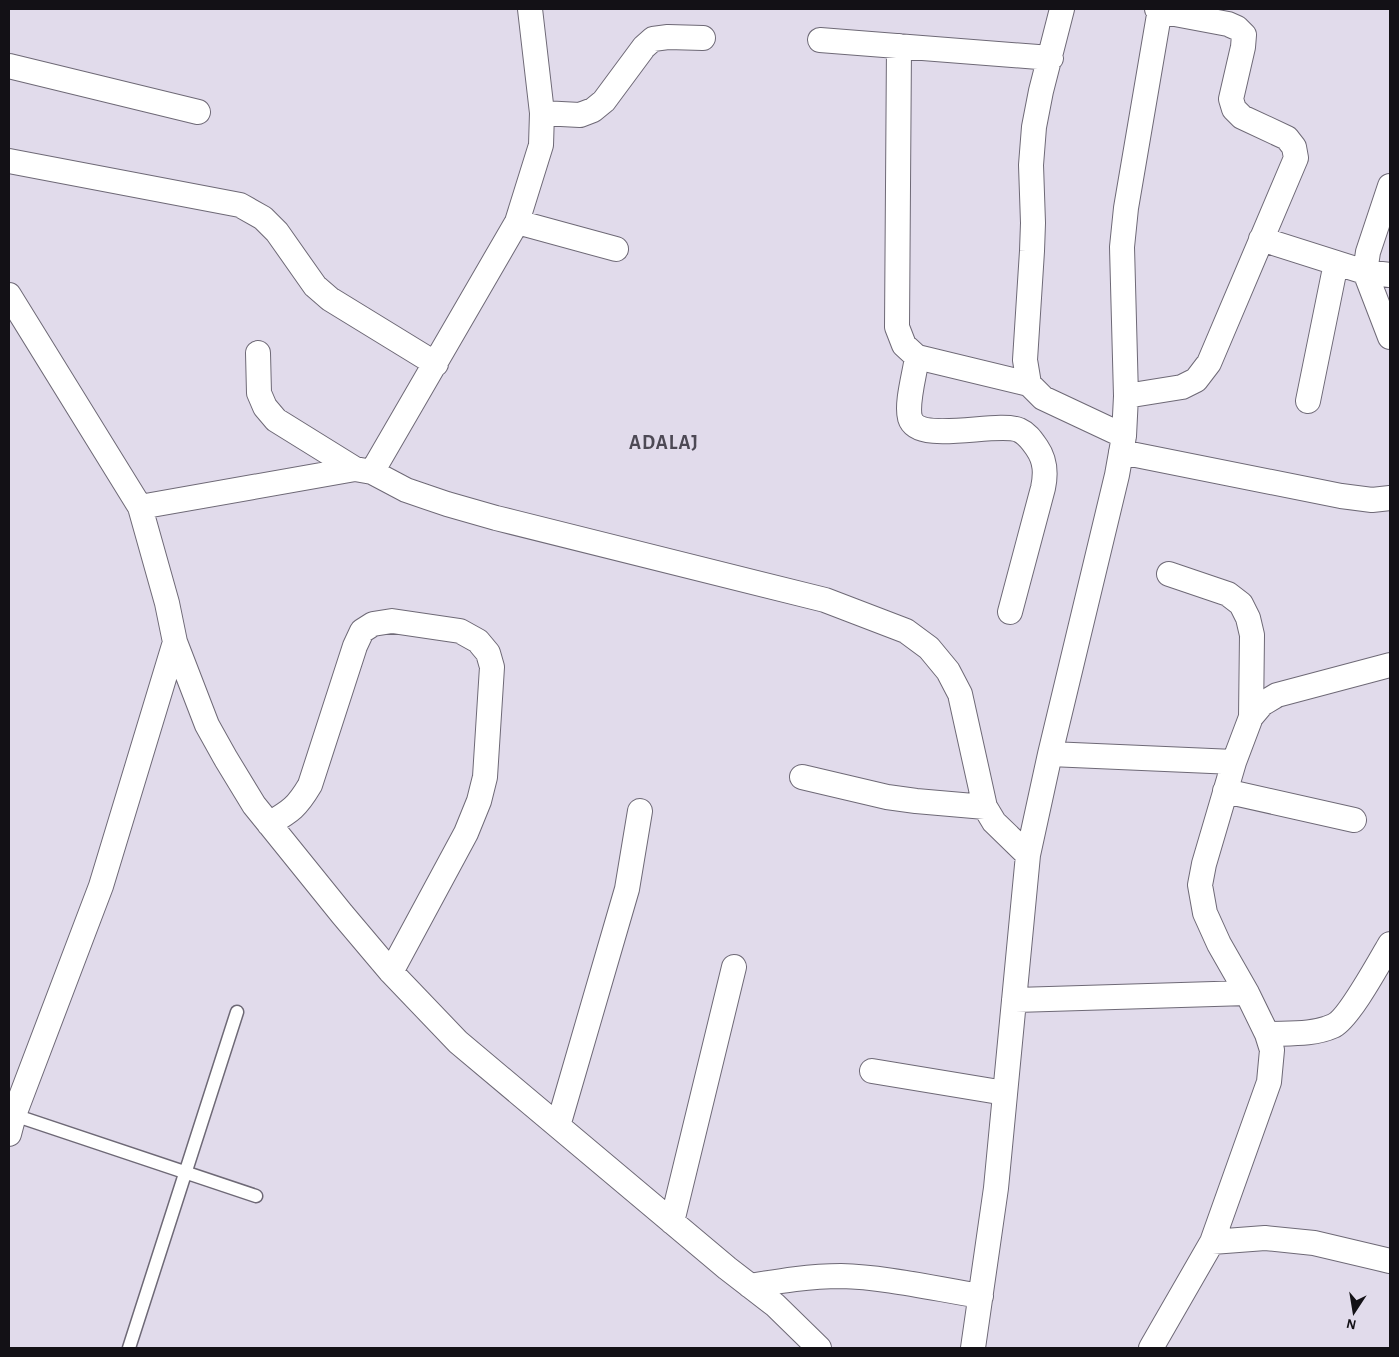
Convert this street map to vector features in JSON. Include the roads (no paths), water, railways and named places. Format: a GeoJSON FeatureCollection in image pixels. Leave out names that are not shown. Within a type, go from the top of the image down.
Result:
{"type":"FeatureCollection","features":[{"type":"Feature","properties":{"kind":"street"},"geometry":{"type":"LineString","coordinates":[[140,507],[363,470],[436,364],[517,222],[541,145],[542,113],[530,9]]}},
{"type":"Feature","properties":{"kind":"street"},"geometry":{"type":"LineString","coordinates":[[1030,384],[1025,360],[1033,223],[1031,165],[1034,127],[1062,9]]}},
{"type":"Feature","properties":{"kind":"street"},"geometry":{"type":"LineString","coordinates":[[973,1348],[996,1188],[1028,855],[1050,754],[1117,475],[1122,444],[1126,396],[1122,247],[1126,208],[1159,9],[1228,24],[1237,28],[1244,36],[1231,99],[1234,109],[1242,116],[1286,138],[1294,147],[1296,158],[1209,363],[1196,380],[1182,387],[1126,396]]}},
{"type":"Feature","properties":{"kind":"street"},"geometry":{"type":"LineString","coordinates":[[542,113],[580,115],[593,110],[604,101],[644,47],[653,39],[668,37],[703,38]]}},
{"type":"Feature","properties":{"kind":"street"},"geometry":{"type":"LineString","coordinates":[[820,40],[1050,58]]}},
{"type":"Feature","properties":{"kind":"street"},"geometry":{"type":"LineString","coordinates":[[899,46],[897,327],[904,345],[917,357],[1030,384],[1044,398],[1122,444],[1341,496],[1372,500],[1390,498]]}},
{"type":"Feature","properties":{"kind":"street"},"geometry":{"type":"LineString","coordinates":[[9,66],[198,112]]}},
{"type":"Feature","properties":{"kind":"street"},"geometry":{"type":"LineString","coordinates":[[9,161],[240,205],[263,218],[278,232],[315,286],[330,299],[436,364]]}},
{"type":"Feature","properties":{"kind":"street"},"geometry":{"type":"LineString","coordinates":[[1390,186],[1368,252],[1365,272],[1390,337]]}},
{"type":"Feature","properties":{"kind":"street"},"geometry":{"type":"LineString","coordinates":[[517,222],[616,250]]}},
{"type":"Feature","properties":{"kind":"street"},"geometry":{"type":"LineString","coordinates":[[1261,238],[1365,272],[1390,275]]}},
{"type":"Feature","properties":{"kind":"street"},"geometry":{"type":"LineString","coordinates":[[1308,401],[1336,263]]}},
{"type":"Feature","properties":{"kind":"street"},"geometry":{"type":"LineString","coordinates":[[9,295],[140,507],[167,603],[175,642],[207,725],[226,760],[269,824],[391,972],[458,1042],[672,1222],[775,1305],[819,1348]]}},
{"type":"Feature","properties":{"kind":"street"},"geometry":{"type":"LineString","coordinates":[[258,353],[259,393],[266,407],[276,420],[363,470],[406,490],[496,518],[826,600],[906,631],[930,648],[948,671],[960,694],[985,807],[994,822],[1028,855]]}},
{"type":"Feature","properties":{"kind":"street"},"geometry":{"type":"LineString","coordinates":[[917,357],[909,408],[910,419],[918,428],[934,432],[1006,427],[1019,430],[1030,437],[1042,455],[1046,474],[1010,612]]}},
{"type":"Feature","properties":{"kind":"street"},"geometry":{"type":"LineString","coordinates":[[1169,574],[1228,594],[1241,604],[1248,618],[1252,635],[1251,717]]}},
{"type":"Feature","properties":{"kind":"street"},"geometry":{"type":"LineString","coordinates":[[269,824],[293,810],[310,785],[355,646],[362,631],[373,624],[392,621],[460,631],[478,641],[488,653],[492,667],[485,777],[479,801],[466,833],[391,972]]}},
{"type":"Feature","properties":{"kind":"street"},"geometry":{"type":"LineString","coordinates":[[12,1124],[101,886],[175,642]]}},
{"type":"Feature","properties":{"kind":"street"},"geometry":{"type":"LineString","coordinates":[[1151,1348],[1212,1242],[1269,1082],[1272,1050],[1267,1034],[1247,993],[1218,944],[1205,914],[1200,885],[1204,864],[1234,762],[1251,717],[1262,704],[1277,695],[1390,665]]}},
{"type":"Feature","properties":{"kind":"street"},"geometry":{"type":"LineString","coordinates":[[1050,754],[1234,762]]}},
{"type":"Feature","properties":{"kind":"street"},"geometry":{"type":"LineString","coordinates":[[802,777],[887,797],[985,807]]}},
{"type":"Feature","properties":{"kind":"street"},"geometry":{"type":"LineString","coordinates":[[1225,791],[1354,820]]}},
{"type":"Feature","properties":{"kind":"street"},"geometry":{"type":"LineString","coordinates":[[558,1126],[627,889],[640,812]]}},
{"type":"Feature","properties":{"kind":"street"},"geometry":{"type":"LineString","coordinates":[[1267,1034],[1319,1031],[1336,1026],[1346,1014],[1390,944]]}},
{"type":"Feature","properties":{"kind":"street"},"geometry":{"type":"LineString","coordinates":[[672,1222],[734,967]]}},
{"type":"Feature","properties":{"kind":"street"},"geometry":{"type":"LineString","coordinates":[[1014,1000],[1247,993]]}},
{"type":"Feature","properties":{"kind":"street"},"geometry":{"type":"LineString","coordinates":[[872,1071],[1005,1093]]}},
{"type":"Feature","properties":{"kind":"street"},"geometry":{"type":"LineString","coordinates":[[1212,1242],[1266,1238],[1314,1243],[1390,1261]]}},
{"type":"Feature","properties":{"kind":"street"},"geometry":{"type":"LineString","coordinates":[[750,1286],[804,1277],[841,1276],[981,1296]]}},
{"type":"Feature","properties":{"kind":"lane"},"geometry":{"type":"LineString","coordinates":[[129,1348],[237,1012]]}},
{"type":"Feature","properties":{"kind":"lane"},"geometry":{"type":"LineString","coordinates":[[12,1124],[186,1173],[256,1196]]}},
{"type":"Feature","properties":{"kind":"district","name":"ADALAJ"},"geometry":{"type":"Point","coordinates":[664,443]}}]}
